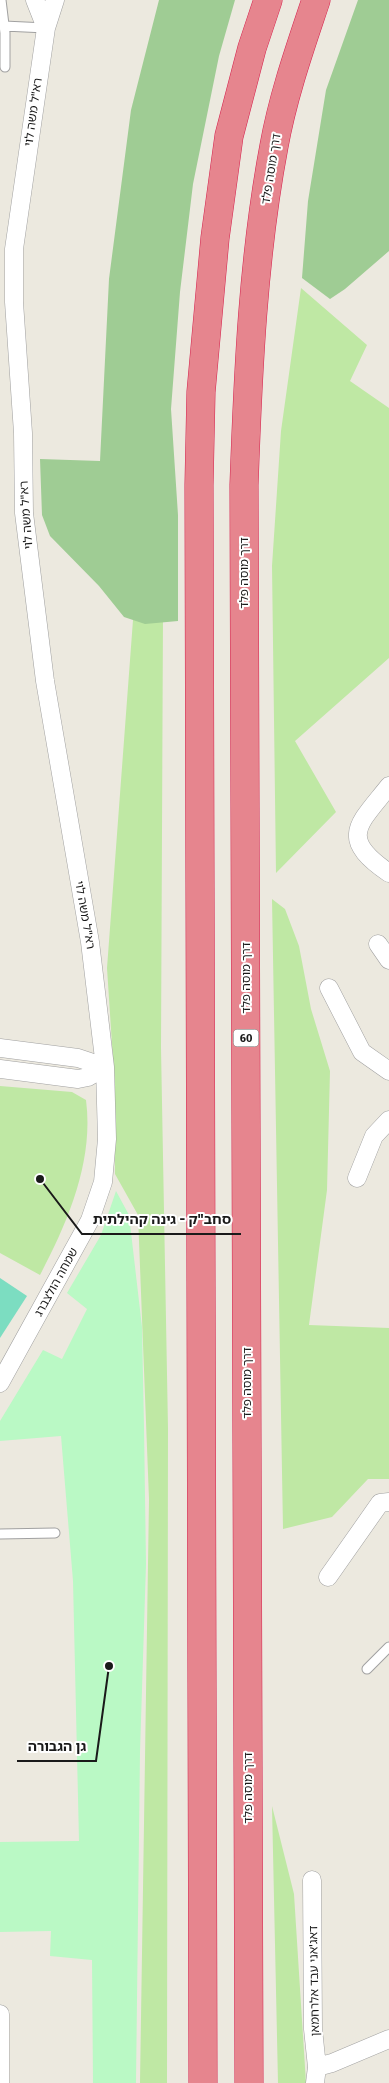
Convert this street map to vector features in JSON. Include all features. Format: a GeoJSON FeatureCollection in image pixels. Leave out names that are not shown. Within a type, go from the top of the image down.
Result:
{"type":"FeatureCollection","features":[{"type":"Feature","properties":{"kind":"highway"},"geometry":{"type":"LineString","coordinates":[[203,2083],[199,495],[201,392],[214,238],[229,136],[252,48],[268,0]]}},
{"type":"Feature","properties":{"kind":"highway","name":"דרך מוסה פלד"},"geometry":{"type":"LineString","coordinates":[[249,2083],[244,515],[247,395],[260,243],[274,145],[295,61],[316,0]]}},
{"type":"Feature","properties":{"kind":"street"},"geometry":{"type":"LineString","coordinates":[[35,0],[46,28]]}},
{"type":"Feature","properties":{"kind":"street","name":"רא\"ל משה לוי"},"geometry":{"type":"LineString","coordinates":[[55,0],[46,28],[14,249],[14,302],[23,433],[24,513],[45,681],[90,942],[101,1028]]}},
{"type":"Feature","properties":{"kind":"street"},"geometry":{"type":"LineString","coordinates":[[389,786],[358,828],[358,843],[369,857],[389,873]]}},
{"type":"Feature","properties":{"kind":"street"},"geometry":{"type":"LineString","coordinates":[[378,944],[389,960]]}},
{"type":"Feature","properties":{"kind":"street"},"geometry":{"type":"LineString","coordinates":[[329,988],[362,1052],[389,1071]]}},
{"type":"Feature","properties":{"kind":"street","name":"שמחה הולצברג"},"geometry":{"type":"LineString","coordinates":[[0,1382],[76,1247],[98,1202],[106,1158],[105,1067],[101,1028]]}},
{"type":"Feature","properties":{"kind":"street"},"geometry":{"type":"LineString","coordinates":[[0,1048],[78,1058],[105,1067]]}},
{"type":"Feature","properties":{"kind":"street"},"geometry":{"type":"LineString","coordinates":[[0,1069],[78,1078],[88,1077],[105,1067]]}},
{"type":"Feature","properties":{"kind":"street"},"geometry":{"type":"LineString","coordinates":[[357,1178],[374,1136],[389,1120]]}},
{"type":"Feature","properties":{"kind":"street"},"geometry":{"type":"LineString","coordinates":[[328,1577],[380,1503],[389,1502]]}},
{"type":"Feature","properties":{"kind":"street","name":"דאג'אני עבד אלרחמאן"},"geometry":{"type":"LineString","coordinates":[[312,1880],[313,2029],[316,2075]]}},
{"type":"Feature","properties":{"kind":"street"},"geometry":{"type":"LineString","coordinates":[[0,2014],[0,2083]]}},
{"type":"Feature","properties":{"kind":"street"},"geometry":{"type":"LineString","coordinates":[[316,2075],[332,2063],[389,2039]]}},
{"type":"Feature","properties":{"kind":"lane"},"geometry":{"type":"LineString","coordinates":[[1,0],[5,68]]}},
{"type":"Feature","properties":{"kind":"lane"},"geometry":{"type":"LineString","coordinates":[[4,26],[46,28]]}},
{"type":"Feature","properties":{"kind":"lane"},"geometry":{"type":"LineString","coordinates":[[0,1534],[55,1533]]}},
{"type":"Feature","properties":{"kind":"lane"},"geometry":{"type":"LineString","coordinates":[[367,1669],[389,1647]]}},
{"type":"Feature","properties":{"kind":"green space"},"geometry":{"type":"Polygon","coordinates":[[[159,0],[235,0],[219,56],[193,184],[180,292],[171,409],[178,515],[178,621],[145,624],[124,617],[99,586],[50,536],[42,515],[40,459],[100,461],[109,279],[131,110],[159,0]]]}},
{"type":"Feature","properties":{"kind":"green space"},"geometry":{"type":"Polygon","coordinates":[[[358,0],[389,0],[389,251],[345,289],[330,299],[302,278],[308,201],[326,90],[358,0]]]}},
{"type":"Feature","properties":{"kind":"green space"},"geometry":{"type":"Polygon","coordinates":[[[301,288],[367,345],[350,381],[389,408],[389,658],[295,741],[336,812],[276,873],[272,566],[281,431],[301,288]]]}},
{"type":"Feature","properties":{"kind":"green space"},"geometry":{"type":"Polygon","coordinates":[[[163,615],[161,1048],[168,1428],[167,2083],[140,2083],[149,1499],[138,1215],[115,1174],[114,1075],[107,968],[133,620],[163,615]]]}},
{"type":"Feature","properties":{"kind":"green space"},"geometry":{"type":"Polygon","coordinates":[[[272,899],[285,909],[299,946],[311,1009],[330,1071],[327,1190],[309,1325],[389,1328],[389,1479],[368,1479],[332,1517],[283,1529],[272,899]]]}},
{"type":"Feature","properties":{"kind":"green space"},"geometry":{"type":"Polygon","coordinates":[[[0,1086],[72,1092],[86,1100],[86,1146],[82,1168],[69,1212],[40,1275],[0,1253],[0,1086]]]}},
{"type":"Feature","properties":{"kind":"green space"},"geometry":{"type":"Polygon","coordinates":[[[116,1191],[129,1215],[142,1327],[146,1564],[140,1752],[136,2083],[93,2083],[92,1960],[50,1956],[51,1931],[0,1932],[0,1842],[79,1841],[73,1581],[61,1436],[0,1441],[0,1421],[43,1350],[62,1359],[87,1309],[67,1293],[101,1235],[116,1191]]]}},
{"type":"Feature","properties":{"kind":"green space"},"geometry":{"type":"Polygon","coordinates":[[[0,1278],[27,1296],[0,1338],[0,1278]]]}},
{"type":"Feature","properties":{"kind":"green space"},"geometry":{"type":"Polygon","coordinates":[[[272,1806],[294,1894],[306,2083],[278,2083],[272,1806]]]}},
{"type":"Feature","properties":{"kind":"place","name":"סחב\"ק - גינה קהילתית"},"geometry":{"type":"Point","coordinates":[40,1179]}},
{"type":"Feature","properties":{"kind":"place","name":"גן הגבורה"},"geometry":{"type":"Point","coordinates":[109,1666]}}]}
